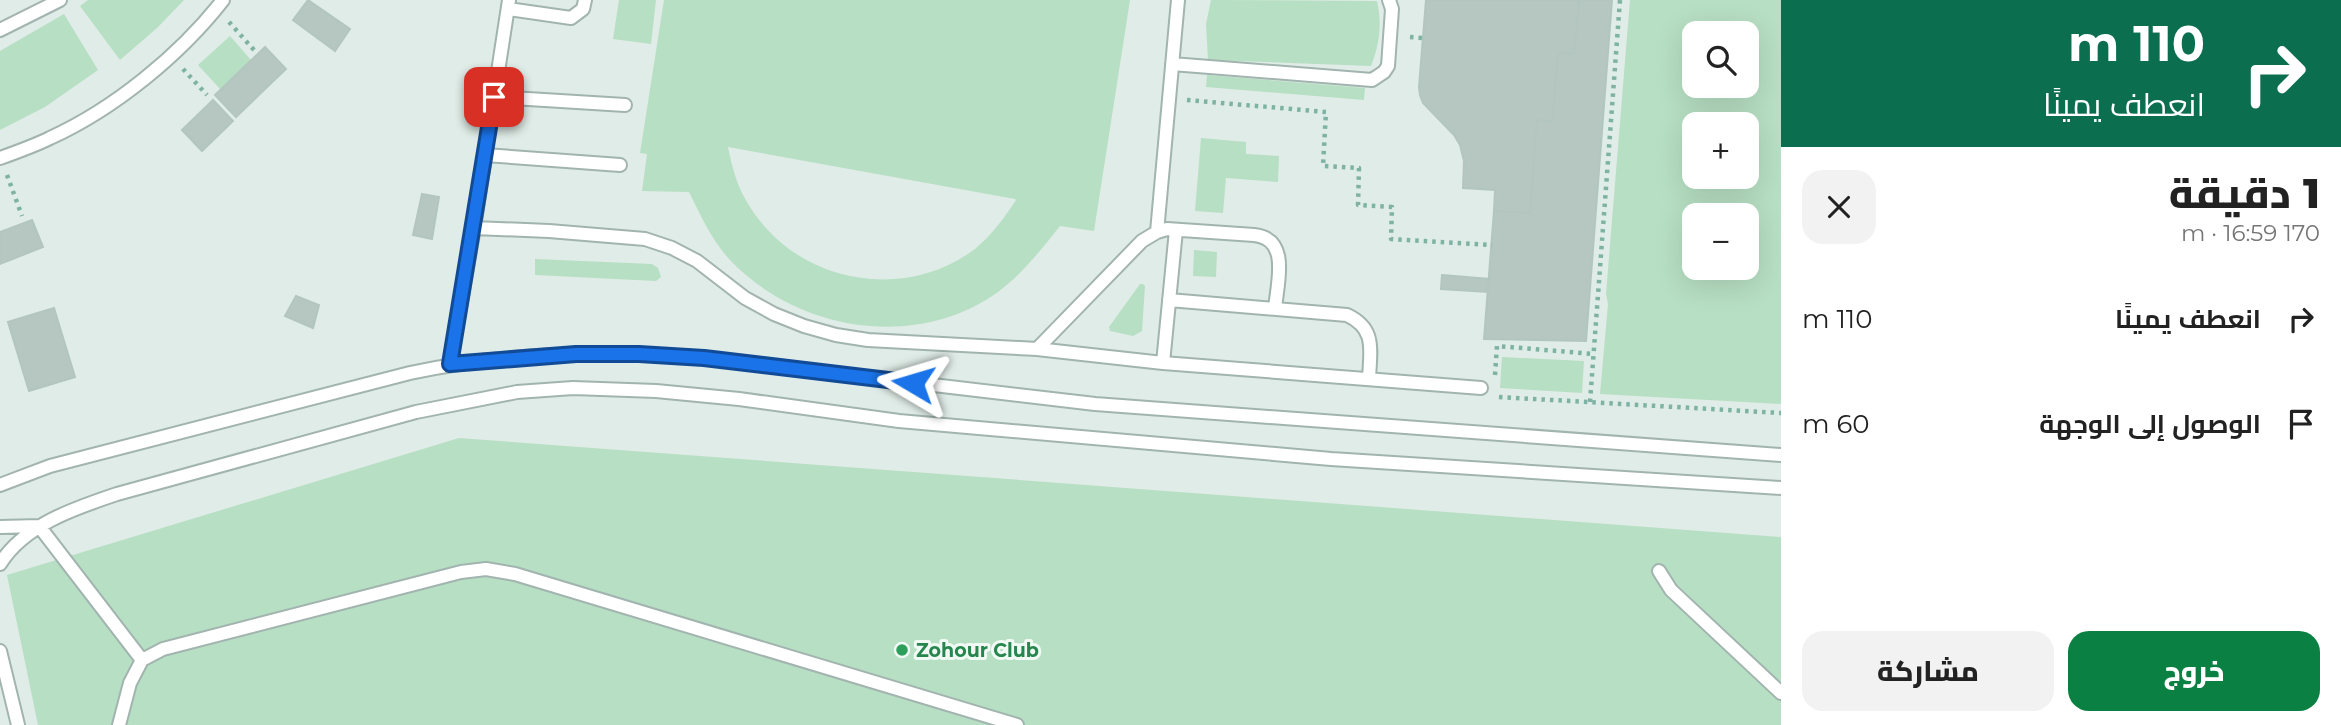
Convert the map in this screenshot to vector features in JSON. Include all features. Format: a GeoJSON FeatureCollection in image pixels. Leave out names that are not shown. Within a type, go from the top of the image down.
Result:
{"type":"FeatureCollection","features":[{"type":"Feature","properties":{"kind":"lane"},"geometry":{"type":"LineString","coordinates":[[450,364],[509,4],[571,18],[583,9],[585,0]]}},
{"type":"Feature","properties":{"kind":"lane"},"geometry":{"type":"LineString","coordinates":[[1157,232],[1178,0]]}},
{"type":"Feature","properties":{"kind":"lane"},"geometry":{"type":"LineString","coordinates":[[1172,64],[1372,80],[1388,66],[1392,9],[1389,0]]}},
{"type":"Feature","properties":{"kind":"lane"},"geometry":{"type":"LineString","coordinates":[[0,30],[51,2]]}},
{"type":"Feature","properties":{"kind":"lane"},"geometry":{"type":"LineString","coordinates":[[0,158],[52,138],[114,101],[171,56],[219,4]]}},
{"type":"Feature","properties":{"kind":"lane"},"geometry":{"type":"LineString","coordinates":[[494,97],[625,105]]}},
{"type":"Feature","properties":{"kind":"lane"},"geometry":{"type":"LineString","coordinates":[[485,156],[620,164]]}},
{"type":"Feature","properties":{"kind":"lane"},"geometry":{"type":"LineString","coordinates":[[474,228],[645,239],[672,248],[697,261],[745,298],[774,314],[836,335],[868,340],[1037,349],[1163,363],[1481,388]]}},
{"type":"Feature","properties":{"kind":"lane"},"geometry":{"type":"LineString","coordinates":[[1163,363],[1176,230]]}},
{"type":"Feature","properties":{"kind":"lane"},"geometry":{"type":"LineString","coordinates":[[1037,349],[1142,241],[1157,232],[1176,230],[1263,236],[1276,247],[1279,255],[1275,309]]}},
{"type":"Feature","properties":{"kind":"lane"},"geometry":{"type":"LineString","coordinates":[[1169,300],[1347,315],[1358,320],[1370,339],[1369,379]]}},
{"type":"Feature","properties":{"kind":"lane"},"geometry":{"type":"LineString","coordinates":[[0,485],[50,466],[450,364],[563,354],[639,354],[704,358],[1095,404],[1781,455]]}},
{"type":"Feature","properties":{"kind":"lane"},"geometry":{"type":"LineString","coordinates":[[0,564],[13,546],[39,526],[88,503],[117,494],[415,412],[516,392],[573,388],[656,391],[738,399],[899,421],[1331,459],[1781,488]]}},
{"type":"Feature","properties":{"kind":"lane"},"geometry":{"type":"LineString","coordinates":[[0,527],[39,526]]}},
{"type":"Feature","properties":{"kind":"lane"},"geometry":{"type":"LineString","coordinates":[[39,526],[142,660]]}},
{"type":"Feature","properties":{"kind":"lane"},"geometry":{"type":"LineString","coordinates":[[119,725],[130,683],[142,660],[163,649],[461,572],[486,569],[528,578],[1017,725]]}},
{"type":"Feature","properties":{"kind":"lane"},"geometry":{"type":"LineString","coordinates":[[1659,571],[1671,590],[1781,692]]}},
{"type":"Feature","properties":{"kind":"lane"},"geometry":{"type":"LineString","coordinates":[[0,651],[7,707],[18,725]]}},
{"type":"Feature","properties":{"kind":"path"},"geometry":{"type":"LineString","coordinates":[[1590,402],[1620,0]]}},
{"type":"Feature","properties":{"kind":"path"},"geometry":{"type":"LineString","coordinates":[[219,4],[254,50]]}},
{"type":"Feature","properties":{"kind":"path"},"geometry":{"type":"LineString","coordinates":[[1416,38],[1423,38]]}},
{"type":"Feature","properties":{"kind":"path"},"geometry":{"type":"LineString","coordinates":[[171,56],[207,95]]}},
{"type":"Feature","properties":{"kind":"path"},"geometry":{"type":"LineString","coordinates":[[1204,102],[1326,112],[1323,166],[1359,168],[1357,205],[1392,207],[1391,239],[1492,245]]}},
{"type":"Feature","properties":{"kind":"path"},"geometry":{"type":"LineString","coordinates":[[0,158],[22,216]]}},
{"type":"Feature","properties":{"kind":"path"},"geometry":{"type":"LineString","coordinates":[[1495,384],[1497,346],[1594,354]]}},
{"type":"Feature","properties":{"kind":"path"},"geometry":{"type":"LineString","coordinates":[[1495,397],[1781,413]]}},
{"type":"Feature","properties":{"kind":"green space"},"geometry":{"type":"Polygon","coordinates":[[[88,0],[184,0],[120,60],[80,6],[88,0]]]}},
{"type":"Feature","properties":{"kind":"green space"},"geometry":{"type":"Polygon","coordinates":[[[619,0],[656,0],[651,44],[613,39],[619,0]]]}},
{"type":"Feature","properties":{"kind":"green space"},"geometry":{"type":"Polygon","coordinates":[[[664,0],[1130,0],[1094,231],[1060,226],[1023,269],[998,292],[966,310],[931,322],[895,327],[858,325],[823,317],[789,303],[757,284],[730,260],[712,236],[689,192],[642,191],[647,154],[640,153],[664,0]],[[728,147],[742,193],[770,233],[795,253],[823,268],[853,277],[885,279],[916,276],[947,266],[981,244],[1002,220],[1015,199],[728,147]]]}},
{"type":"Feature","properties":{"kind":"green space"},"geometry":{"type":"Polygon","coordinates":[[[1211,0],[1377,1],[1379,34],[1371,66],[1208,60],[1206,24],[1211,0]]]}},
{"type":"Feature","properties":{"kind":"green space"},"geometry":{"type":"Polygon","coordinates":[[[1630,0],[1781,0],[1781,404],[1600,394],[1608,304],[1606,294],[1630,0]]]}},
{"type":"Feature","properties":{"kind":"green space"},"geometry":{"type":"Polygon","coordinates":[[[64,14],[98,70],[45,107],[0,130],[0,51],[64,14]]]}},
{"type":"Feature","properties":{"kind":"green space"},"geometry":{"type":"Polygon","coordinates":[[[230,36],[251,60],[221,90],[198,65],[230,36]]]}},
{"type":"Feature","properties":{"kind":"green space"},"geometry":{"type":"Polygon","coordinates":[[[1207,75],[1365,88],[1364,100],[1206,87],[1207,75]]]}},
{"type":"Feature","properties":{"kind":"green space"},"geometry":{"type":"Polygon","coordinates":[[[1201,138],[1246,142],[1246,154],[1279,156],[1278,182],[1226,178],[1223,213],[1195,211],[1201,138]]]}},
{"type":"Feature","properties":{"kind":"green space"},"geometry":{"type":"Polygon","coordinates":[[[1194,250],[1217,252],[1216,277],[1193,276],[1194,250]]]}},
{"type":"Feature","properties":{"kind":"green space"},"geometry":{"type":"Polygon","coordinates":[[[535,259],[652,264],[658,268],[661,277],[656,281],[535,275],[535,259]]]}},
{"type":"Feature","properties":{"kind":"green space"},"geometry":{"type":"Polygon","coordinates":[[[1140,284],[1145,286],[1142,331],[1133,336],[1110,331],[1109,327],[1140,284]]]}},
{"type":"Feature","properties":{"kind":"green space"},"geometry":{"type":"Polygon","coordinates":[[[1502,357],[1584,361],[1582,393],[1500,388],[1502,357]]]}},
{"type":"Feature","properties":{"kind":"green space","name":"Zohour Club"},"geometry":{"type":"Polygon","coordinates":[[[459,438],[1781,537],[1781,725],[38,725],[7,575],[459,438]]]}},
{"type":"Feature","properties":{"kind":"building"},"geometry":{"type":"Polygon","coordinates":[[[308,0],[350,29],[335,51],[293,20],[308,0]]]}},
{"type":"Feature","properties":{"kind":"building"},"geometry":{"type":"Polygon","coordinates":[[[1426,0],[1579,0],[1574,54],[1558,53],[1552,122],[1537,120],[1530,213],[1494,211],[1495,190],[1463,188],[1464,161],[1460,145],[1454,135],[1423,103],[1420,95],[1426,0]]]}},
{"type":"Feature","properties":{"kind":"building"},"geometry":{"type":"Polygon","coordinates":[[[1579,0],[1612,0],[1586,341],[1484,339],[1494,211],[1530,213],[1537,120],[1552,122],[1558,53],[1574,54],[1579,0]]]}},
{"type":"Feature","properties":{"kind":"building"},"geometry":{"type":"Polygon","coordinates":[[[265,47],[286,69],[236,117],[215,95],[265,47]]]}},
{"type":"Feature","properties":{"kind":"building"},"geometry":{"type":"Polygon","coordinates":[[[213,100],[233,121],[202,151],[182,130],[213,100]]]}},
{"type":"Feature","properties":{"kind":"building"},"geometry":{"type":"Polygon","coordinates":[[[422,194],[439,197],[432,239],[413,235],[422,194]]]}},
{"type":"Feature","properties":{"kind":"building"},"geometry":{"type":"Polygon","coordinates":[[[32,220],[43,247],[0,264],[0,232],[32,220]]]}},
{"type":"Feature","properties":{"kind":"building"},"geometry":{"type":"Polygon","coordinates":[[[1442,275],[1489,279],[1488,292],[1441,289],[1442,275]]]}},
{"type":"Feature","properties":{"kind":"building"},"geometry":{"type":"Polygon","coordinates":[[[296,296],[319,305],[313,328],[285,316],[296,296]]]}},
{"type":"Feature","properties":{"kind":"building"},"geometry":{"type":"Polygon","coordinates":[[[54,308],[75,377],[29,391],[8,322],[54,308]]]}},
{"type":"Feature","properties":{"kind":"place","name":"Zohour Club"},"geometry":{"type":"Point","coordinates":[902,650]}},
{"type":"Feature","properties":{"kind":"route"},"geometry":{"type":"LineString","coordinates":[[494,97],[450,364],[576,354],[639,354],[704,358],[913,383]]}}]}
